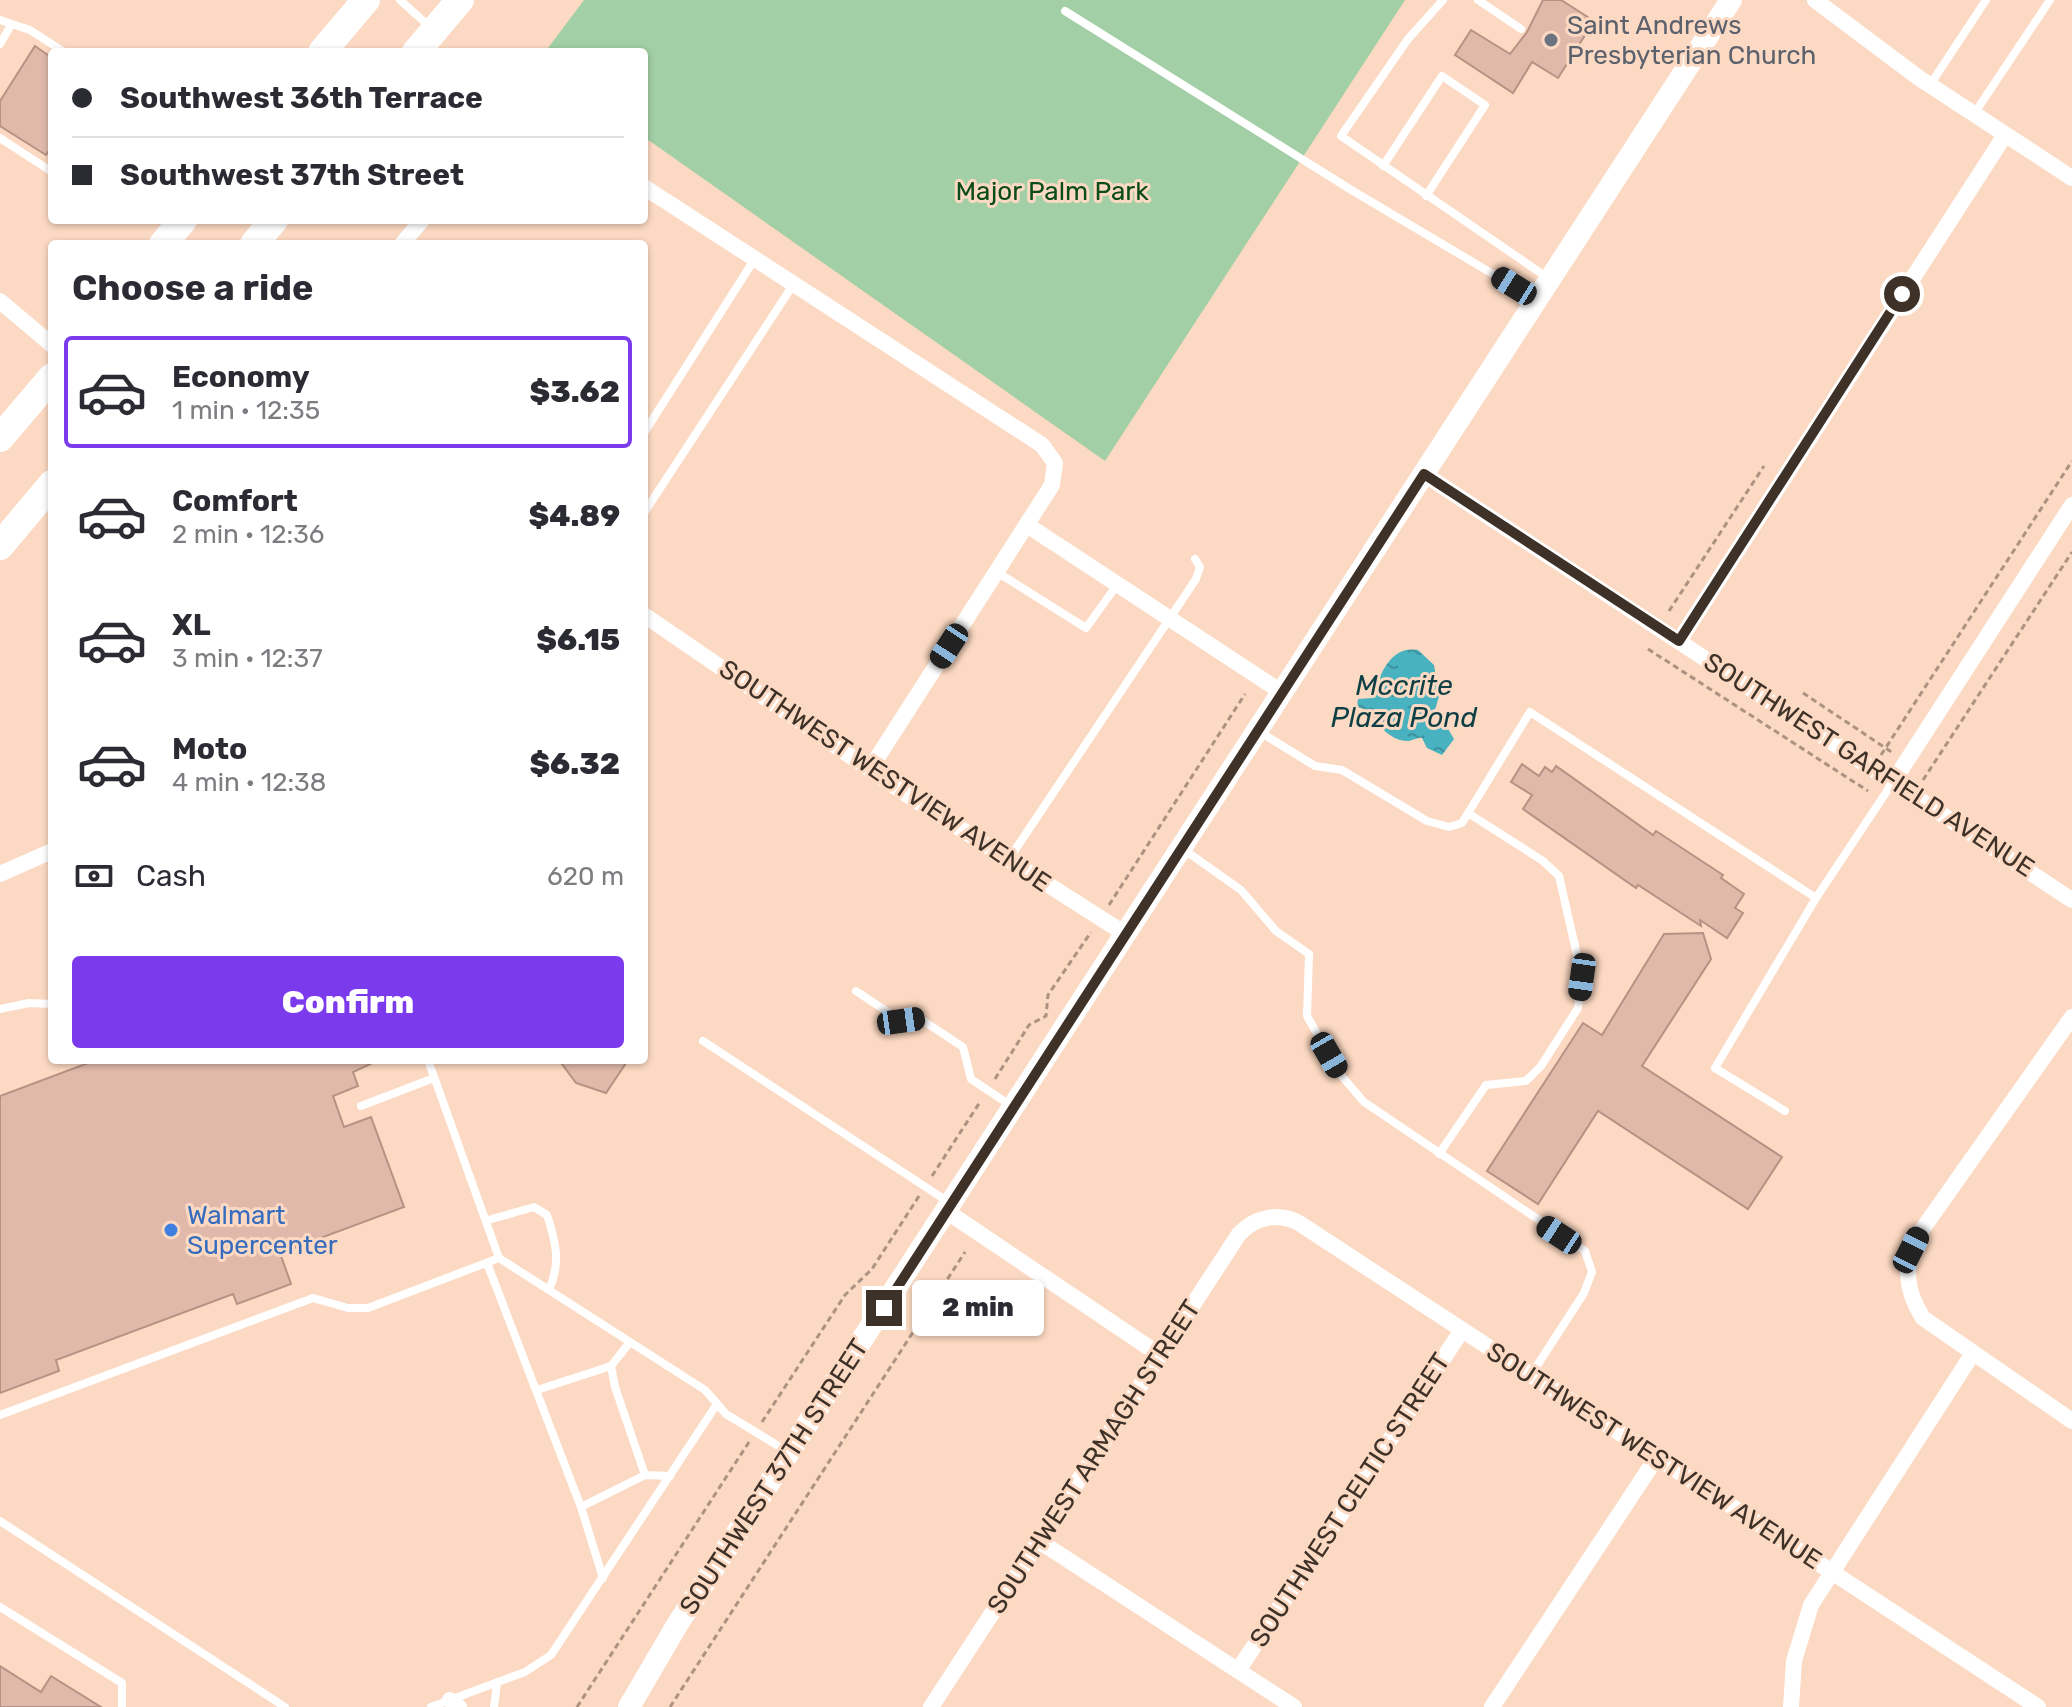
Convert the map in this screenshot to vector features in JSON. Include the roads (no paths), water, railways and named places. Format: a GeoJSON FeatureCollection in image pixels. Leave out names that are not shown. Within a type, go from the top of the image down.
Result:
{"type":"FeatureCollection","features":[{"type":"Feature","properties":{"kind":"highway"},"geometry":{"type":"LineString","coordinates":[[325,48],[366,0]]}},
{"type":"Feature","properties":{"kind":"highway"},"geometry":{"type":"LineString","coordinates":[[425,41],[460,0]]}},
{"type":"Feature","properties":{"kind":"highway"},"geometry":{"type":"LineString","coordinates":[[166,240],[180,224]]}},
{"type":"Feature","properties":{"kind":"highway"},"geometry":{"type":"LineString","coordinates":[[257,240],[271,224]]}},
{"type":"Feature","properties":{"kind":"highway"},"geometry":{"type":"LineString","coordinates":[[0,418],[48,379]]}},
{"type":"Feature","properties":{"kind":"highway"},"geometry":{"type":"LineString","coordinates":[[0,438],[48,381]]}},
{"type":"Feature","properties":{"kind":"highway"},"geometry":{"type":"LineString","coordinates":[[0,546],[48,489]]}},
{"type":"Feature","properties":{"kind":"main road","name":"SOUTHWEST 37TH STREET"},"geometry":{"type":"LineString","coordinates":[[629,1707],[677,1625],[1731,0]]}},
{"type":"Feature","properties":{"kind":"street"},"geometry":{"type":"LineString","coordinates":[[1815,0],[1930,85],[2072,178]]}},
{"type":"Feature","properties":{"kind":"street"},"geometry":{"type":"LineString","coordinates":[[1679,641],[2005,135]]}},
{"type":"Feature","properties":{"kind":"street"},"geometry":{"type":"LineString","coordinates":[[648,190],[1050,453],[1055,463],[1052,485],[870,769]]}},
{"type":"Feature","properties":{"kind":"street"},"geometry":{"type":"LineString","coordinates":[[405,240],[419,224]]}},
{"type":"Feature","properties":{"kind":"street"},"geometry":{"type":"LineString","coordinates":[[4,305],[48,342]]}},
{"type":"Feature","properties":{"kind":"street","name":"SOUTHWEST GARFIELD AVENUE"},"geometry":{"type":"LineString","coordinates":[[1424,474],[2072,900]]}},
{"type":"Feature","properties":{"kind":"street"},"geometry":{"type":"LineString","coordinates":[[1893,782],[2072,505]]}},
{"type":"Feature","properties":{"kind":"street"},"geometry":{"type":"LineString","coordinates":[[1027,525],[1283,693]]}},
{"type":"Feature","properties":{"kind":"street","name":"SOUTHWEST WESTVIEW AVENUE"},"geometry":{"type":"LineString","coordinates":[[648,618],[870,769],[1127,935]]}},
{"type":"Feature","properties":{"kind":"street"},"geometry":{"type":"LineString","coordinates":[[0,874],[48,853]]}},
{"type":"Feature","properties":{"kind":"street"},"geometry":{"type":"LineString","coordinates":[[2072,1017],[1919,1234],[1911,1250],[1907,1280],[1913,1302],[1923,1318],[2072,1421]]}},
{"type":"Feature","properties":{"kind":"street"},"geometry":{"type":"LineString","coordinates":[[949,1207],[1160,1355]]}},
{"type":"Feature","properties":{"kind":"street","name":"SOUTHWEST WESTVIEW AVENUE"},"geometry":{"type":"LineString","coordinates":[[1266,1217],[1278,1216],[1299,1223],[2038,1707]]}},
{"type":"Feature","properties":{"kind":"street","name":"SOUTHWEST ARMAGH STREET"},"geometry":{"type":"LineString","coordinates":[[931,1707],[1239,1234],[1266,1217]]}},
{"type":"Feature","properties":{"kind":"street","name":"SOUTHWEST CELTIC STREET"},"geometry":{"type":"LineString","coordinates":[[1239,1669],[1462,1330]]}},
{"type":"Feature","properties":{"kind":"street"},"geometry":{"type":"LineString","coordinates":[[1791,1707],[1798,1643],[1811,1605],[1973,1353]]}},
{"type":"Feature","properties":{"kind":"street"},"geometry":{"type":"LineString","coordinates":[[1492,1707],[1657,1457]]}},
{"type":"Feature","properties":{"kind":"street"},"geometry":{"type":"LineString","coordinates":[[1039,1541],[1294,1707]]}},
{"type":"Feature","properties":{"kind":"lane"},"geometry":{"type":"LineString","coordinates":[[400,0],[425,41]]}},
{"type":"Feature","properties":{"kind":"lane"},"geometry":{"type":"LineString","coordinates":[[1443,0],[1408,39],[1341,136],[1549,279]]}},
{"type":"Feature","properties":{"kind":"lane"},"geometry":{"type":"LineString","coordinates":[[1478,0],[1521,29]]}},
{"type":"Feature","properties":{"kind":"lane"},"geometry":{"type":"LineString","coordinates":[[1930,85],[1986,0]]}},
{"type":"Feature","properties":{"kind":"lane"},"geometry":{"type":"LineString","coordinates":[[1974,114],[2050,0]]}},
{"type":"Feature","properties":{"kind":"lane"},"geometry":{"type":"LineString","coordinates":[[1065,11],[1353,191],[1536,299]]}},
{"type":"Feature","properties":{"kind":"lane"},"geometry":{"type":"LineString","coordinates":[[0,20],[10,27],[30,30],[58,48]]}},
{"type":"Feature","properties":{"kind":"lane"},"geometry":{"type":"LineString","coordinates":[[0,44],[10,27]]}},
{"type":"Feature","properties":{"kind":"lane"},"geometry":{"type":"LineString","coordinates":[[1383,166],[1442,76],[1485,105],[1426,196]]}},
{"type":"Feature","properties":{"kind":"lane"},"geometry":{"type":"LineString","coordinates":[[0,138],[48,169]]}},
{"type":"Feature","properties":{"kind":"lane"},"geometry":{"type":"LineString","coordinates":[[648,427],[754,260]]}},
{"type":"Feature","properties":{"kind":"lane"},"geometry":{"type":"LineString","coordinates":[[648,507],[793,285]]}},
{"type":"Feature","properties":{"kind":"lane"},"geometry":{"type":"LineString","coordinates":[[1009,860],[1196,579],[1200,567],[1195,559]]}},
{"type":"Feature","properties":{"kind":"lane"},"geometry":{"type":"LineString","coordinates":[[997,571],[1086,628],[1117,584]]}},
{"type":"Feature","properties":{"kind":"lane"},"geometry":{"type":"LineString","coordinates":[[1258,731],[1315,766],[1342,770],[1427,821],[1449,827],[1462,823],[1530,712],[1816,898]]}},
{"type":"Feature","properties":{"kind":"lane"},"geometry":{"type":"LineString","coordinates":[[1785,1111],[1715,1068],[1816,898],[1893,782]]}},
{"type":"Feature","properties":{"kind":"lane"},"geometry":{"type":"LineString","coordinates":[[1439,1154],[1486,1085],[1526,1081],[1541,1066],[1578,1008],[1582,977],[1559,876],[1543,861],[1468,813]]}},
{"type":"Feature","properties":{"kind":"lane"},"geometry":{"type":"LineString","coordinates":[[1182,849],[1241,890],[1276,931],[1309,954],[1307,1016],[1340,1074],[1364,1102],[1585,1251],[1592,1272],[1584,1293],[1531,1375]]}},
{"type":"Feature","properties":{"kind":"lane"},"geometry":{"type":"LineString","coordinates":[[856,991],[901,1021],[919,1018],[963,1047],[971,1079],[1014,1107]]}},
{"type":"Feature","properties":{"kind":"lane"},"geometry":{"type":"LineString","coordinates":[[0,1009],[29,1003],[48,1004]]}},
{"type":"Feature","properties":{"kind":"lane"},"geometry":{"type":"LineString","coordinates":[[703,1041],[925,1187],[949,1207]]}},
{"type":"Feature","properties":{"kind":"lane"},"geometry":{"type":"LineString","coordinates":[[429,1064],[488,1220],[499,1258],[705,1390],[717,1404],[790,1454]]}},
{"type":"Feature","properties":{"kind":"lane"},"geometry":{"type":"LineString","coordinates":[[361,1106],[434,1078]]}},
{"type":"Feature","properties":{"kind":"lane"},"geometry":{"type":"LineString","coordinates":[[488,1220],[534,1207],[547,1215],[556,1243],[558,1270],[549,1290]]}},
{"type":"Feature","properties":{"kind":"lane"},"geometry":{"type":"LineString","coordinates":[[0,1415],[301,1302],[323,1298],[348,1308],[368,1308],[499,1258]]}},
{"type":"Feature","properties":{"kind":"lane"},"geometry":{"type":"LineString","coordinates":[[487,1263],[581,1507],[603,1578]]}},
{"type":"Feature","properties":{"kind":"lane"},"geometry":{"type":"LineString","coordinates":[[537,1390],[611,1366],[630,1342]]}},
{"type":"Feature","properties":{"kind":"lane"},"geometry":{"type":"LineString","coordinates":[[611,1366],[615,1387],[645,1475]]}},
{"type":"Feature","properties":{"kind":"lane"},"geometry":{"type":"LineString","coordinates":[[431,1707],[454,1704],[525,1672],[551,1655],[717,1404]]}},
{"type":"Feature","properties":{"kind":"lane"},"geometry":{"type":"LineString","coordinates":[[581,1507],[645,1475],[670,1476]]}},
{"type":"Feature","properties":{"kind":"lane"},"geometry":{"type":"LineString","coordinates":[[0,1521],[285,1707]]}},
{"type":"Feature","properties":{"kind":"lane"},"geometry":{"type":"LineString","coordinates":[[0,1607],[122,1683],[122,1707]]}},
{"type":"Feature","properties":{"kind":"lane"},"geometry":{"type":"LineString","coordinates":[[494,1707],[497,1683]]}},
{"type":"Feature","properties":{"kind":"water","name":"Mccrite Plaza Pond"},"geometry":{"type":"Polygon","coordinates":[[[1418,650],[1434,665],[1441,690],[1431,723],[1448,729],[1454,739],[1442,755],[1427,748],[1422,738],[1403,741],[1391,736],[1371,711],[1357,707],[1358,699],[1372,698],[1382,672],[1393,657],[1400,652],[1418,650]]]}},
{"type":"Feature","properties":{"kind":"place","name":"Saint Andrews Presbyterian Church"},"geometry":{"type":"Point","coordinates":[1551,40]}},
{"type":"Feature","properties":{"kind":"place","name":"Walmart Supercenter"},"geometry":{"type":"Point","coordinates":[171,1230]}},
{"type":"Feature","properties":{"kind":"park label","name":"Major Palm Park"},"geometry":{"type":"Point","coordinates":[1052,191]}}]}
